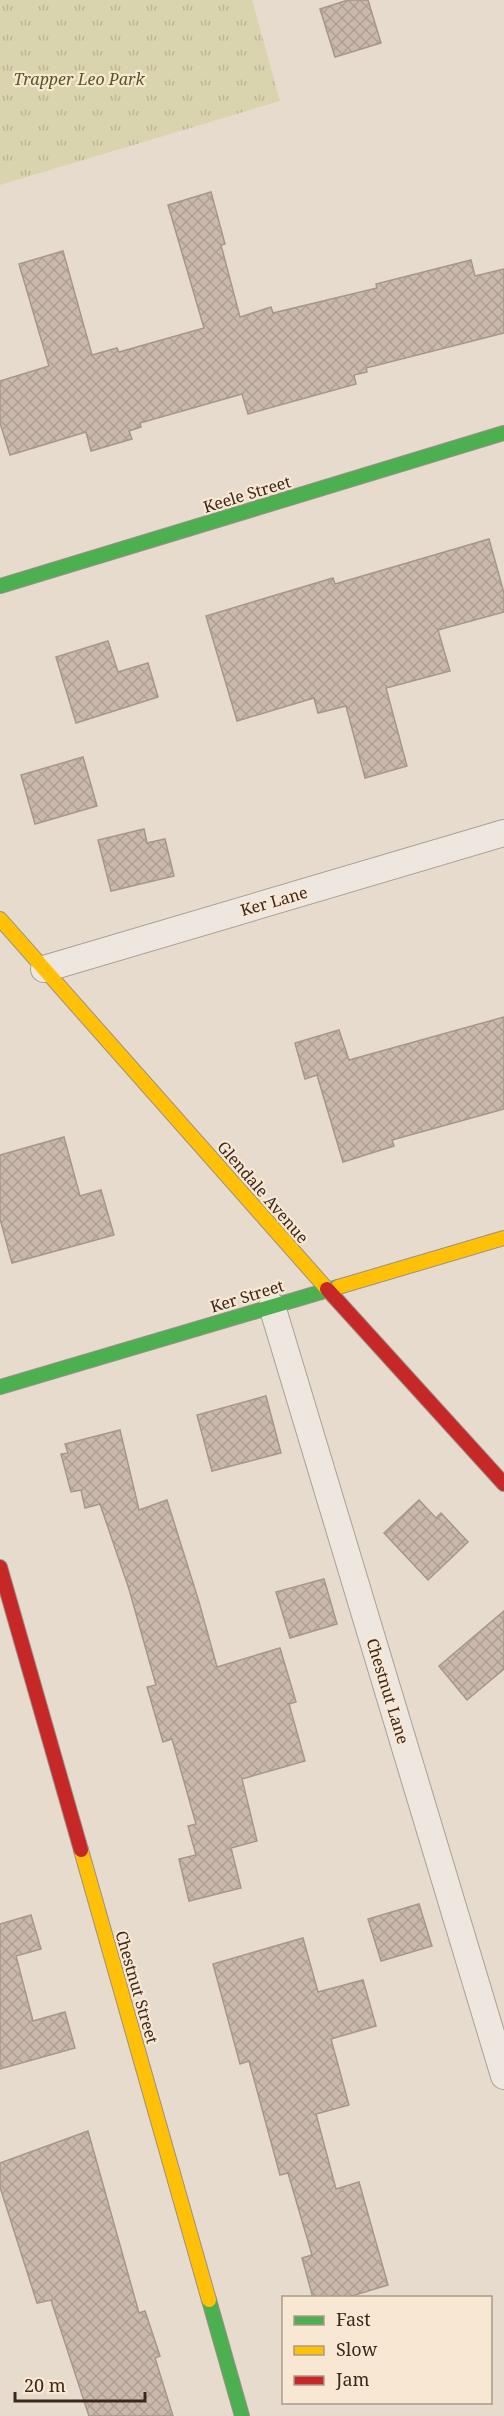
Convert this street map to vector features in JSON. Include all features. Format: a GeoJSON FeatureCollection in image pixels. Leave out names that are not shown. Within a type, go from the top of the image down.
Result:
{"type":"FeatureCollection","features":[{"type":"Feature","properties":{"kind":"street","name":"Keele Street"},"geometry":{"type":"LineString","coordinates":[[0,586],[504,434]]}},
{"type":"Feature","properties":{"kind":"street","name":"Glendale Avenue"},"geometry":{"type":"LineString","coordinates":[[0,919],[327,1289],[504,1484]]}},
{"type":"Feature","properties":{"kind":"street","name":"Ker Street"},"geometry":{"type":"LineString","coordinates":[[0,1387],[504,1238]]}},
{"type":"Feature","properties":{"kind":"street","name":"Chestnut Street"},"geometry":{"type":"LineString","coordinates":[[0,1567],[242,2416]]}},
{"type":"Feature","properties":{"kind":"lane","name":"Ker Lane"},"geometry":{"type":"LineString","coordinates":[[44,969],[504,833]]}},
{"type":"Feature","properties":{"kind":"lane","name":"Chestnut Lane"},"geometry":{"type":"LineString","coordinates":[[272,1306],[504,2076]]}},
{"type":"Feature","properties":{"kind":"green space","name":"Trapper Leo Park"},"geometry":{"type":"Polygon","coordinates":[[[0,0],[252,0],[280,101],[0,185],[0,0]]]}},
{"type":"Feature","properties":{"kind":"building"},"geometry":{"type":"Polygon","coordinates":[[[348,0],[368,0],[381,43],[335,57],[320,9],[348,0]]]}},
{"type":"Feature","properties":{"kind":"building"},"geometry":{"type":"Polygon","coordinates":[[[211,192],[225,244],[221,245],[240,317],[271,307],[273,313],[377,288],[376,284],[471,260],[475,276],[504,269],[504,333],[366,368],[367,372],[354,375],[356,384],[248,414],[242,394],[140,423],[141,427],[129,431],[132,439],[91,451],[86,432],[10,455],[0,423],[0,381],[49,366],[19,264],[63,251],[92,355],[117,348],[119,352],[204,328],[168,205],[211,192]]]}},
{"type":"Feature","properties":{"kind":"building"},"geometry":{"type":"Polygon","coordinates":[[[489,539],[504,593],[504,612],[438,630],[450,671],[386,688],[407,766],[365,778],[346,706],[318,713],[314,698],[237,721],[206,616],[333,578],[335,584],[489,539]]]}},
{"type":"Feature","properties":{"kind":"building"},"geometry":{"type":"Polygon","coordinates":[[[108,641],[118,672],[148,663],[158,697],[76,723],[56,657],[108,641]]]}},
{"type":"Feature","properties":{"kind":"building"},"geometry":{"type":"Polygon","coordinates":[[[83,757],[97,806],[35,824],[21,775],[83,757]]]}},
{"type":"Feature","properties":{"kind":"building"},"geometry":{"type":"Polygon","coordinates":[[[144,829],[147,843],[165,839],[174,876],[111,891],[98,840],[144,829]]]}},
{"type":"Feature","properties":{"kind":"building"},"geometry":{"type":"Polygon","coordinates":[[[504,1017],[504,1109],[392,1140],[394,1146],[343,1162],[317,1075],[305,1079],[295,1043],[339,1030],[349,1060],[504,1017]]]}},
{"type":"Feature","properties":{"kind":"building"},"geometry":{"type":"Polygon","coordinates":[[[64,1137],[80,1196],[101,1190],[114,1235],[12,1263],[0,1219],[0,1155],[64,1137]]]}},
{"type":"Feature","properties":{"kind":"building"},"geometry":{"type":"Polygon","coordinates":[[[266,1396],[281,1453],[212,1471],[197,1415],[266,1396]]]}},
{"type":"Feature","properties":{"kind":"building"},"geometry":{"type":"Polygon","coordinates":[[[120,1430],[139,1510],[167,1500],[217,1667],[280,1648],[296,1702],[289,1704],[305,1761],[242,1779],[257,1841],[231,1848],[241,1888],[189,1901],[179,1859],[196,1855],[188,1826],[196,1824],[172,1739],[163,1742],[147,1687],[156,1685],[129,1589],[100,1504],[85,1508],[81,1490],[71,1492],[61,1454],[68,1453],[65,1444],[120,1430]]]}},
{"type":"Feature","properties":{"kind":"building"},"geometry":{"type":"Polygon","coordinates":[[[419,1500],[436,1518],[441,1513],[468,1542],[428,1580],[384,1533],[419,1500]]]}},
{"type":"Feature","properties":{"kind":"building"},"geometry":{"type":"Polygon","coordinates":[[[324,1579],[337,1624],[290,1638],[276,1592],[324,1579]]]}},
{"type":"Feature","properties":{"kind":"building"},"geometry":{"type":"Polygon","coordinates":[[[504,1611],[504,1669],[467,1700],[439,1666],[504,1611]]]}},
{"type":"Feature","properties":{"kind":"building"},"geometry":{"type":"Polygon","coordinates":[[[419,1904],[432,1946],[381,1961],[368,1919],[419,1904]]]}},
{"type":"Feature","properties":{"kind":"building"},"geometry":{"type":"Polygon","coordinates":[[[31,1915],[41,1949],[16,1956],[33,2021],[65,2012],[75,2048],[0,2069],[0,1924],[31,1915]]]}},
{"type":"Feature","properties":{"kind":"building"},"geometry":{"type":"Polygon","coordinates":[[[303,1938],[318,1992],[363,1980],[376,2026],[331,2039],[349,2105],[316,2114],[336,2189],[359,2182],[388,2285],[352,2296],[312,2296],[302,2258],[312,2255],[288,2173],[280,2175],[249,2061],[240,2064],[213,1964],[303,1938]]]}},
{"type":"Feature","properties":{"kind":"building"},"geometry":{"type":"Polygon","coordinates":[[[88,2131],[139,2313],[145,2311],[160,2356],[155,2358],[173,2416],[89,2416],[51,2300],[37,2303],[0,2187],[0,2163],[88,2131]]]}},
{"type":"Feature","properties":{"kind":"traffic: fast"},"geometry":{"type":"LineString","coordinates":[[0,586],[504,433]]}},
{"type":"Feature","properties":{"kind":"traffic: fast"},"geometry":{"type":"LineString","coordinates":[[0,1387],[338,1287]]}},
{"type":"Feature","properties":{"kind":"traffic: fast"},"geometry":{"type":"LineString","coordinates":[[209,2300],[242,2416]]}},
{"type":"Feature","properties":{"kind":"traffic: slow"},"geometry":{"type":"LineString","coordinates":[[0,919],[327,1289]]}},
{"type":"Feature","properties":{"kind":"traffic: slow"},"geometry":{"type":"LineString","coordinates":[[338,1287],[504,1238]]}},
{"type":"Feature","properties":{"kind":"traffic: slow"},"geometry":{"type":"LineString","coordinates":[[81,1850],[209,2300]]}},
{"type":"Feature","properties":{"kind":"traffic: jam"},"geometry":{"type":"LineString","coordinates":[[327,1289],[504,1484]]}},
{"type":"Feature","properties":{"kind":"traffic: jam"},"geometry":{"type":"LineString","coordinates":[[0,1567],[81,1850]]}}]}
